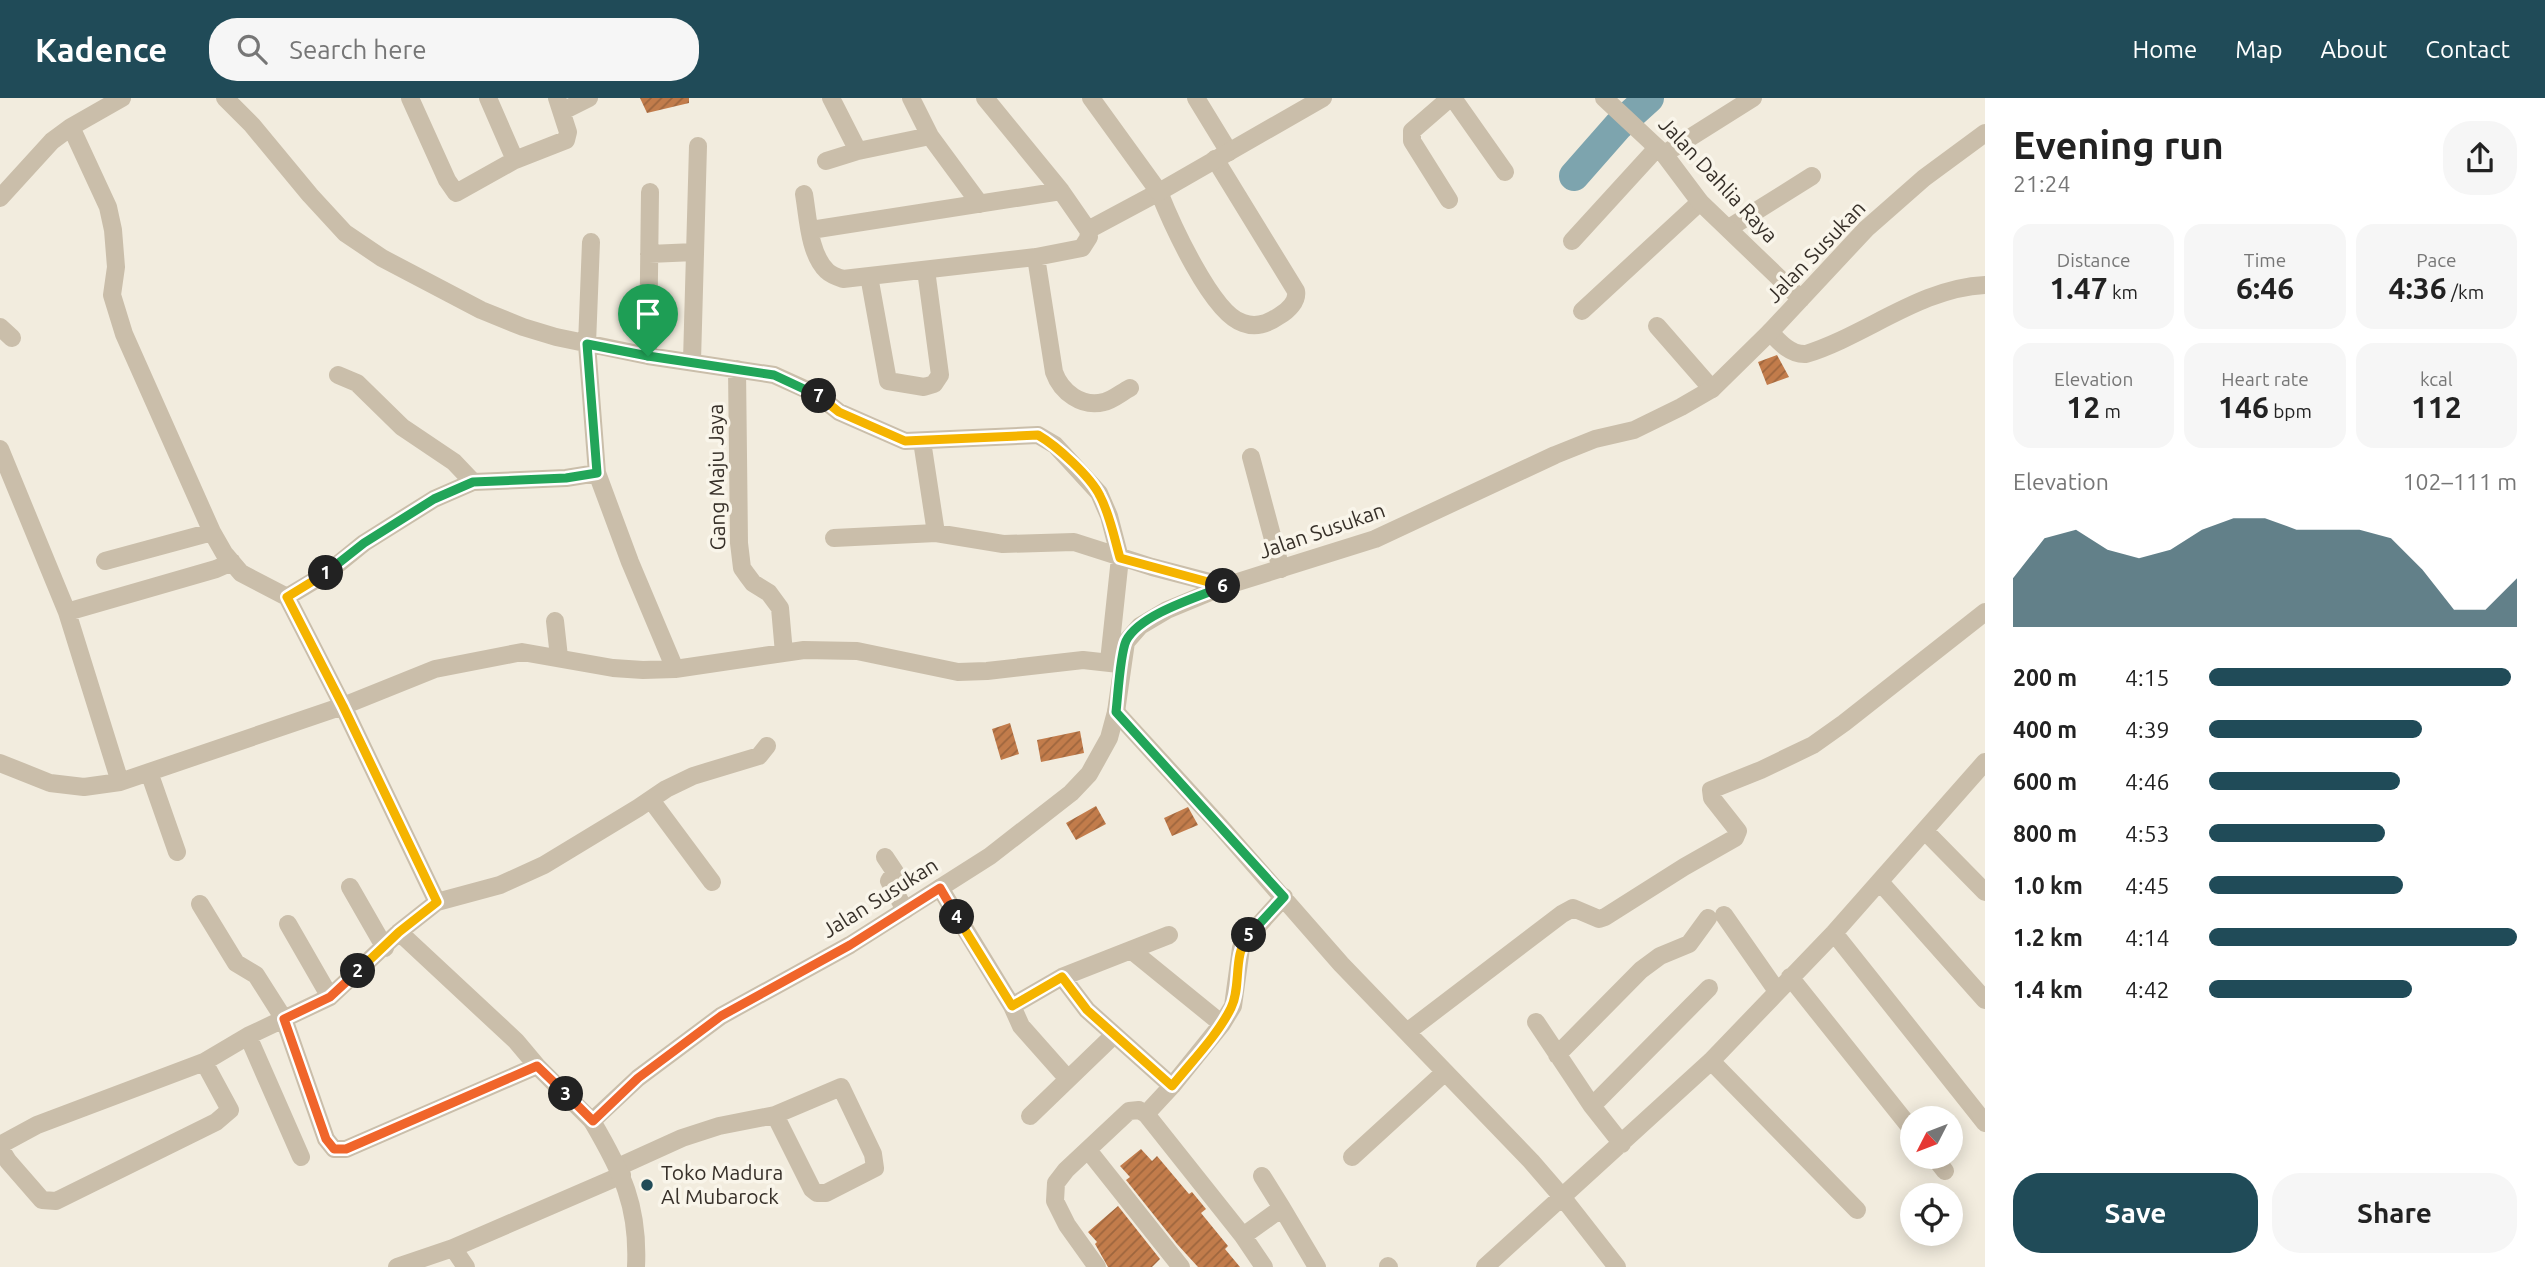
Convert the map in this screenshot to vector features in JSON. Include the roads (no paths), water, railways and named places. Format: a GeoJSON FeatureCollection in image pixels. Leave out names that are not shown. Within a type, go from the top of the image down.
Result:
{"type":"FeatureCollection","features":[{"type":"Feature","properties":{"kind":"street"},"geometry":{"type":"LineString","coordinates":[[0,198],[44,149],[71,127],[122,98]]}},
{"type":"Feature","properties":{"kind":"street"},"geometry":{"type":"LineString","coordinates":[[0,763],[50,783],[84,787],[120,782],[343,706],[435,669],[522,652],[613,668],[675,669],[784,653],[857,651],[958,672],[1083,660],[1116,663],[1120,558],[1109,516],[1099,493],[1055,445],[1038,435],[905,441],[839,412],[816,394],[774,375],[587,344],[523,327],[491,314],[382,258],[345,233],[252,125],[225,98]]}},
{"type":"Feature","properties":{"kind":"street"},"geometry":{"type":"LineString","coordinates":[[410,98],[453,192],[462,191],[515,160],[566,140],[568,132],[560,105],[589,98]]}},
{"type":"Feature","properties":{"kind":"street"},"geometry":{"type":"LineString","coordinates":[[488,98],[515,160]]}},
{"type":"Feature","properties":{"kind":"street"},"geometry":{"type":"LineString","coordinates":[[831,98],[858,151]]}},
{"type":"Feature","properties":{"kind":"street"},"geometry":{"type":"LineString","coordinates":[[911,98],[930,136],[980,204]]}},
{"type":"Feature","properties":{"kind":"street"},"geometry":{"type":"LineString","coordinates":[[804,194],[820,262],[829,273],[842,279],[1036,257],[1082,248],[1089,237],[1088,230],[1061,191],[985,98]]}},
{"type":"Feature","properties":{"kind":"street"},"geometry":{"type":"LineString","coordinates":[[1091,98],[1159,192],[1176,234],[1196,270],[1227,313],[1242,323],[1268,323],[1283,314],[1297,296],[1296,291],[1222,156],[1196,98]]}},
{"type":"Feature","properties":{"kind":"street"},"geometry":{"type":"LineString","coordinates":[[1088,230],[1323,98]]}},
{"type":"Feature","properties":{"kind":"street"},"geometry":{"type":"LineString","coordinates":[[1449,200],[1412,141],[1412,131],[1452,98],[1505,173]]}},
{"type":"Feature","properties":{"kind":"street","name":"Jalan Dahlia Raya"},"geometry":{"type":"LineString","coordinates":[[1604,98],[1660,151],[1700,202],[1801,299]]}},
{"type":"Feature","properties":{"kind":"street"},"geometry":{"type":"LineString","coordinates":[[1572,242],[1660,151],[1753,98]]}},
{"type":"Feature","properties":{"kind":"street"},"geometry":{"type":"LineString","coordinates":[[71,127],[108,207],[116,267],[112,295],[124,334],[212,532],[242,573],[287,597],[343,706],[437,902]]}},
{"type":"Feature","properties":{"kind":"street","name":"Jalan Susukan"},"geometry":{"type":"LineString","coordinates":[[593,1121],[638,1078],[721,1016],[850,945],[993,855],[1071,793],[1089,774],[1109,738],[1116,712],[1116,663],[1126,642],[1140,626],[1167,610],[1225,586],[1375,539],[1555,455],[1595,439],[1634,430],[1659,419],[1712,389],[1770,332],[1866,229],[1924,178],[1985,133]]}},
{"type":"Feature","properties":{"kind":"street"},"geometry":{"type":"LineString","coordinates":[[826,161],[858,151],[930,136]]}},
{"type":"Feature","properties":{"kind":"street"},"geometry":{"type":"LineString","coordinates":[[692,361],[698,146]]}},
{"type":"Feature","properties":{"kind":"street"},"geometry":{"type":"LineString","coordinates":[[1729,228],[1812,176]]}},
{"type":"Feature","properties":{"kind":"street"},"geometry":{"type":"LineString","coordinates":[[811,230],[1061,191]]}},
{"type":"Feature","properties":{"kind":"street"},"geometry":{"type":"LineString","coordinates":[[648,356],[650,192]]}},
{"type":"Feature","properties":{"kind":"street"},"geometry":{"type":"LineString","coordinates":[[1582,311],[1700,202]]}},
{"type":"Feature","properties":{"kind":"street"},"geometry":{"type":"LineString","coordinates":[[591,242],[587,344],[597,473],[629,562],[675,669]]}},
{"type":"Feature","properties":{"kind":"street"},"geometry":{"type":"LineString","coordinates":[[649,254],[695,252]]}},
{"type":"Feature","properties":{"kind":"street"},"geometry":{"type":"LineString","coordinates":[[1036,257],[1054,372],[1062,388],[1076,398],[1100,402],[1106,402],[1130,388]]}},
{"type":"Feature","properties":{"kind":"street"},"geometry":{"type":"LineString","coordinates":[[869,276],[888,382],[925,387],[934,384],[940,375],[926,270]]}},
{"type":"Feature","properties":{"kind":"street"},"geometry":{"type":"LineString","coordinates":[[1770,332],[1782,345],[1800,354],[1806,354],[1942,291],[1985,285]]}},
{"type":"Feature","properties":{"kind":"street"},"geometry":{"type":"LineString","coordinates":[[1657,326],[1712,389]]}},
{"type":"Feature","properties":{"kind":"street","name":"Gang Maju Jaya"},"geometry":{"type":"LineString","coordinates":[[737,369],[739,543],[742,568],[753,583],[769,593],[780,608],[784,653]]}},
{"type":"Feature","properties":{"kind":"street"},"geometry":{"type":"LineString","coordinates":[[338,375],[357,383],[402,427],[454,462],[473,482]]}},
{"type":"Feature","properties":{"kind":"street"},"geometry":{"type":"LineString","coordinates":[[922,441],[936,533]]}},
{"type":"Feature","properties":{"kind":"street"},"geometry":{"type":"LineString","coordinates":[[0,449],[67,612],[120,782]]}},
{"type":"Feature","properties":{"kind":"street"},"geometry":{"type":"LineString","coordinates":[[1251,457],[1281,569]]}},
{"type":"Feature","properties":{"kind":"street"},"geometry":{"type":"LineString","coordinates":[[287,597],[327,573],[364,543],[434,499],[473,482],[566,478],[597,473]]}},
{"type":"Feature","properties":{"kind":"street"},"geometry":{"type":"LineString","coordinates":[[105,561],[212,532]]}},
{"type":"Feature","properties":{"kind":"street"},"geometry":{"type":"LineString","coordinates":[[834,538],[936,533],[1011,544],[1074,542],[1120,558],[1225,586]]}},
{"type":"Feature","properties":{"kind":"street"},"geometry":{"type":"LineString","coordinates":[[67,612],[232,562]]}},
{"type":"Feature","properties":{"kind":"street"},"geometry":{"type":"LineString","coordinates":[[1407,1032],[1562,914],[1573,908],[1599,919],[1605,917],[1735,838],[1738,831],[1712,798],[1711,790],[1813,745],[1985,612]]}},
{"type":"Feature","properties":{"kind":"street"},"geometry":{"type":"LineString","coordinates":[[555,621],[559,657]]}},
{"type":"Feature","properties":{"kind":"street"},"geometry":{"type":"LineString","coordinates":[[1116,712],[1342,964],[1563,1198],[1618,1267]]}},
{"type":"Feature","properties":{"kind":"street"},"geometry":{"type":"LineString","coordinates":[[204,1062],[230,1110],[216,1122],[56,1201],[42,1199],[8,1161],[0,1146],[37,1125],[204,1062],[248,1036],[330,997],[399,932],[437,902],[500,885],[544,865],[693,776],[759,756],[767,746]]}},
{"type":"Feature","properties":{"kind":"street"},"geometry":{"type":"LineString","coordinates":[[1485,1267],[1711,1061],[1834,933],[1985,762]]}},
{"type":"Feature","properties":{"kind":"street"},"geometry":{"type":"LineString","coordinates":[[149,772],[177,852]]}},
{"type":"Feature","properties":{"kind":"street"},"geometry":{"type":"LineString","coordinates":[[651,800],[712,882]]}},
{"type":"Feature","properties":{"kind":"street"},"geometry":{"type":"LineString","coordinates":[[1925,831],[1985,892]]}},
{"type":"Feature","properties":{"kind":"street"},"geometry":{"type":"LineString","coordinates":[[885,856],[895,872],[889,881],[905,910]]}},
{"type":"Feature","properties":{"kind":"street"},"geometry":{"type":"LineString","coordinates":[[1880,882],[1985,1000]]}},
{"type":"Feature","properties":{"kind":"street"},"geometry":{"type":"LineString","coordinates":[[350,887],[385,948]]}},
{"type":"Feature","properties":{"kind":"street"},"geometry":{"type":"LineString","coordinates":[[940,888],[1012,1006],[1021,1026],[1068,1079]]}},
{"type":"Feature","properties":{"kind":"street"},"geometry":{"type":"LineString","coordinates":[[1146,1114],[1222,1024],[1233,1006],[1241,948],[1284,897]]}},
{"type":"Feature","properties":{"kind":"street"},"geometry":{"type":"LineString","coordinates":[[200,904],[236,963],[256,975],[284,1019],[326,1139],[334,1149],[340,1151],[537,1066]]}},
{"type":"Feature","properties":{"kind":"street"},"geometry":{"type":"LineString","coordinates":[[1557,1055],[1641,970],[1660,956],[1689,944],[1716,916],[1777,991]]}},
{"type":"Feature","properties":{"kind":"street"},"geometry":{"type":"LineString","coordinates":[[288,924],[330,997]]}},
{"type":"Feature","properties":{"kind":"street"},"geometry":{"type":"LineString","coordinates":[[399,932],[516,1041],[537,1066],[593,1121],[620,1171],[633,1208],[636,1267]]}},
{"type":"Feature","properties":{"kind":"street"},"geometry":{"type":"LineString","coordinates":[[1834,933],[1985,1123]]}},
{"type":"Feature","properties":{"kind":"street"},"geometry":{"type":"LineString","coordinates":[[1012,1006],[1062,977],[1169,935]]}},
{"type":"Feature","properties":{"kind":"street"},"geometry":{"type":"LineString","coordinates":[[1131,950],[1222,1024]]}},
{"type":"Feature","properties":{"kind":"street"},"geometry":{"type":"LineString","coordinates":[[1062,977],[1087,1010],[1172,1086]]}},
{"type":"Feature","properties":{"kind":"street"},"geometry":{"type":"LineString","coordinates":[[1790,977],[1900,1115]]}},
{"type":"Feature","properties":{"kind":"street"},"geometry":{"type":"LineString","coordinates":[[1591,1106],[1709,988]]}},
{"type":"Feature","properties":{"kind":"street"},"geometry":{"type":"LineString","coordinates":[[1536,1022],[1591,1106],[1622,1143]]}},
{"type":"Feature","properties":{"kind":"street"},"geometry":{"type":"LineString","coordinates":[[1030,1116],[1114,1035]]}},
{"type":"Feature","properties":{"kind":"street"},"geometry":{"type":"LineString","coordinates":[[248,1036],[301,1157]]}},
{"type":"Feature","properties":{"kind":"street"},"geometry":{"type":"LineString","coordinates":[[1711,1061],[1857,1210]]}},
{"type":"Feature","properties":{"kind":"street"},"geometry":{"type":"LineString","coordinates":[[1352,1157],[1445,1072]]}},
{"type":"Feature","properties":{"kind":"street"},"geometry":{"type":"LineString","coordinates":[[397,1267],[453,1248],[620,1171],[682,1138],[719,1126],[775,1115],[841,1087],[873,1154],[875,1168],[826,1193],[817,1193],[812,1189],[775,1115]]}},
{"type":"Feature","properties":{"kind":"street"},"geometry":{"type":"LineString","coordinates":[[1097,1267],[1067,1225],[1055,1201],[1056,1183],[1066,1170],[1129,1111],[1146,1114],[1243,1236],[1264,1267]]}},
{"type":"Feature","properties":{"kind":"street"},"geometry":{"type":"LineString","coordinates":[[1088,1150],[1181,1267]]}},
{"type":"Feature","properties":{"kind":"street"},"geometry":{"type":"LineString","coordinates":[[1262,1176],[1317,1267]]}},
{"type":"Feature","properties":{"kind":"street"},"geometry":{"type":"LineString","coordinates":[[1243,1236],[1282,1208]]}},
{"type":"Feature","properties":{"kind":"street"},"geometry":{"type":"LineString","coordinates":[[453,1248],[466,1267]]}},
{"type":"Feature","properties":{"kind":"waterway"},"geometry":{"type":"LineString","coordinates":[[1574,176],[1618,126],[1649,98]]}},
{"type":"Feature","properties":{"kind":"place","name":"Toko Madura Al Mubarock"},"geometry":{"type":"Point","coordinates":[647,1185]}}]}
